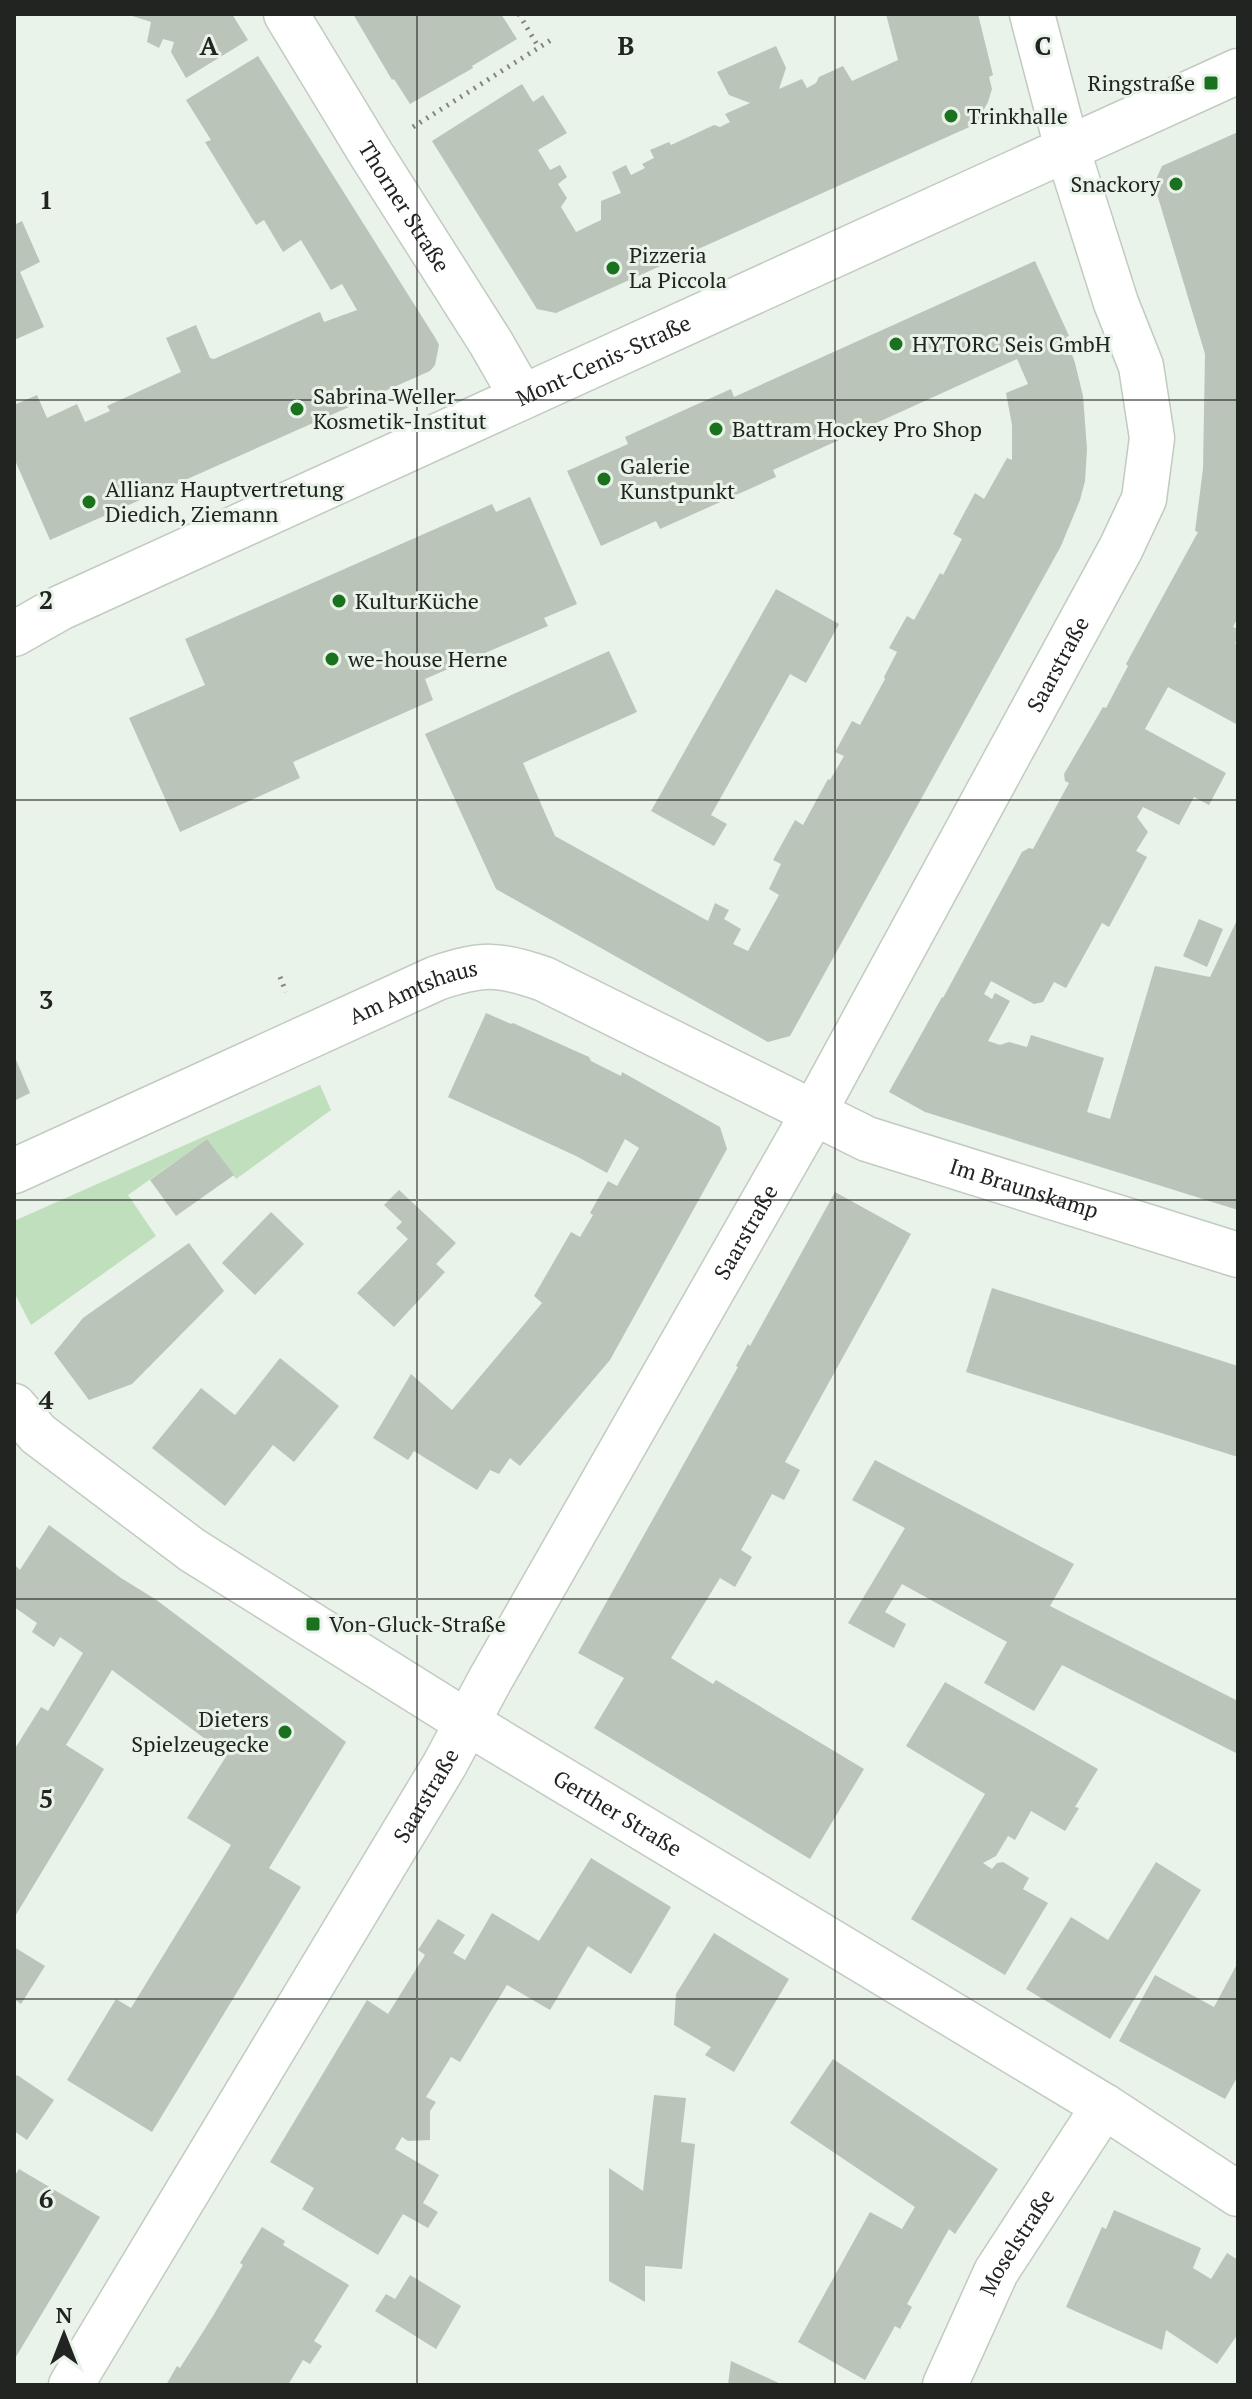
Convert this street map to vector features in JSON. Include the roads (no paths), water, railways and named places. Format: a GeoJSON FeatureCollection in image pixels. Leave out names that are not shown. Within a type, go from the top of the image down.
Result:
{"type":"FeatureCollection","features":[{"type":"Feature","properties":{"kind":"street","name":"Thorner Straße"},"geometry":{"type":"LineString","coordinates":[[286,14],[522,397]]}},
{"type":"Feature","properties":{"kind":"street","name":"Saarstraße"},"geometry":{"type":"LineString","coordinates":[[71,2385],[468,1723],[813,1114],[1121,548],[1144,499],[1152,438],[1141,366],[1116,303],[1067,148],[1032,14]]}},
{"type":"Feature","properties":{"kind":"street","name":"Mont-Cenis-Straße"},"geometry":{"type":"LineString","coordinates":[[14,634],[60,608],[1238,71]]}},
{"type":"Feature","properties":{"kind":"street","name":"Am Amtshaus"},"geometry":{"type":"LineString","coordinates":[[14,1171],[437,978],[470,967],[491,965],[544,979],[813,1114]]}},
{"type":"Feature","properties":{"kind":"street","name":"Im Braunskamp"},"geometry":{"type":"LineString","coordinates":[[813,1114],[867,1139],[1238,1255]]}},
{"type":"Feature","properties":{"kind":"street","name":"Gerther Straße"},"geometry":{"type":"LineString","coordinates":[[14,1406],[38,1434],[192,1550],[468,1723],[1104,2106],[1238,2194]]}},
{"type":"Feature","properties":{"kind":"street","name":"Moselstraße"},"geometry":{"type":"LineString","coordinates":[[945,2385],[996,2272],[1104,2106]]}},
{"type":"Feature","properties":{"kind":"place","name":"Ringstraße"},"geometry":{"type":"Point","coordinates":[1211,83]}},
{"type":"Feature","properties":{"kind":"place","name":"Trinkhalle"},"geometry":{"type":"Point","coordinates":[951,116]}},
{"type":"Feature","properties":{"kind":"place","name":"Snackory"},"geometry":{"type":"Point","coordinates":[1176,184]}},
{"type":"Feature","properties":{"kind":"place","name":"Pizzeria La Piccola"},"geometry":{"type":"Point","coordinates":[613,268]}},
{"type":"Feature","properties":{"kind":"place","name":"HYTORC Seis GmbH"},"geometry":{"type":"Point","coordinates":[896,344]}},
{"type":"Feature","properties":{"kind":"place","name":"Sabrina Weller Kosmetik-Institut"},"geometry":{"type":"Point","coordinates":[297,409]}},
{"type":"Feature","properties":{"kind":"place","name":"Battram Hockey Pro Shop"},"geometry":{"type":"Point","coordinates":[716,429]}},
{"type":"Feature","properties":{"kind":"place","name":"Galerie Kunstpunkt"},"geometry":{"type":"Point","coordinates":[604,479]}},
{"type":"Feature","properties":{"kind":"place","name":"Allianz Hauptvertretung Diedich, Ziemann"},"geometry":{"type":"Point","coordinates":[89,502]}},
{"type":"Feature","properties":{"kind":"place","name":"KulturKüche"},"geometry":{"type":"Point","coordinates":[339,601]}},
{"type":"Feature","properties":{"kind":"place","name":"we-house Herne"},"geometry":{"type":"Point","coordinates":[332,659]}},
{"type":"Feature","properties":{"kind":"place","name":"Von-Gluck-Straße"},"geometry":{"type":"Point","coordinates":[313,1624]}},
{"type":"Feature","properties":{"kind":"place","name":"Dieters Spielzeugecke"},"geometry":{"type":"Point","coordinates":[285,1732]}}]}
